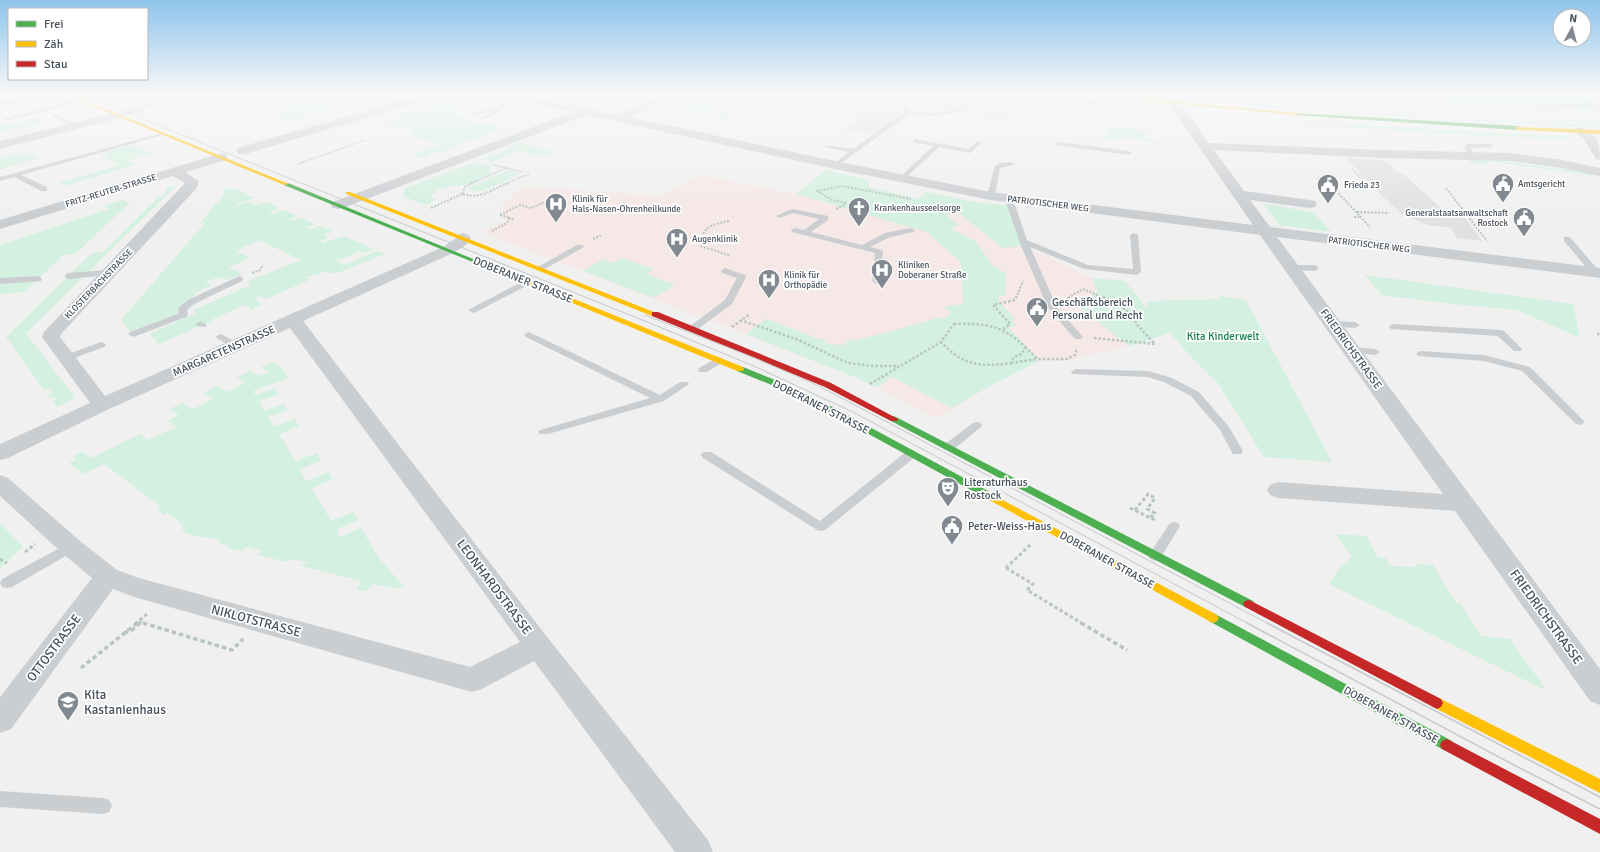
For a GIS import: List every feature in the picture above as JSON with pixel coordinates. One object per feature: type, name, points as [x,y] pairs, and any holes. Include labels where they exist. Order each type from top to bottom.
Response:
[{"type":"street","points":[[0,145],[46,134]]},
{"type":"street","name":"DOBERANER STRASSE","points":[[164,134],[787,388],[824,406],[1600,826]]},
{"type":"street","points":[[222,157],[238,150],[294,134]]},
{"type":"street","points":[[338,205],[527,134]]},
{"type":"street","name":"PATRIOTISCHER WEG","points":[[685,134],[1009,199],[1598,272]]},
{"type":"street","name":"FRIEDRICHSTRASSE","points":[[1196,134],[1600,692]]},
{"type":"street","points":[[1584,134],[1589,137],[1597,138],[1600,156]]},
{"type":"street","points":[[1204,146],[1384,154],[1471,155],[1536,160],[1600,172]]},
{"type":"street","points":[[238,150],[256,157]]},
{"type":"street","name":"FRITZ-REUTER-STRASSE","points":[[0,225],[222,157]]},
{"type":"street","name":"KLOSTERBACHSTRASSE","points":[[102,405],[51,337],[53,332],[159,222],[191,186],[192,182],[188,178],[176,172]]},
{"type":"street","name":"DOBERANER STRASSE","points":[[337,189],[540,268],[828,385],[1572,773],[1600,786]]},
{"type":"street","points":[[1240,196],[1263,197],[1310,204]]},
{"type":"street","points":[[448,250],[461,242],[463,238]]},
{"type":"street","name":"MARGARETENSTRASSE","points":[[0,453],[102,405],[229,341],[293,320],[448,250]]},
{"type":"street","name":"LEONHARDSTRASSE","points":[[293,320],[538,646],[696,852]]},
{"type":"street","name":"NIKLOTSTRASSE","points":[[0,483],[71,547],[108,577],[134,587],[472,680],[538,646]]},
{"type":"street","points":[[1278,490],[1462,503]]},
{"type":"street","name":"OTTOSTRASSE","points":[[3,712],[108,577]]},
{"type":"lane","points":[[0,179],[164,134]]},
{"type":"lane","points":[[835,165],[878,134]]},
{"type":"lane","points":[[915,140],[970,151],[979,142]]},
{"type":"lane","points":[[1057,144],[1129,154]]},
{"type":"lane","points":[[902,178],[938,145]]},
{"type":"lane","points":[[827,146],[855,151]]},
{"type":"lane","points":[[1471,155],[1467,146],[1490,146]]},
{"type":"lane","points":[[991,196],[997,167],[1011,164]]},
{"type":"lane","points":[[15,175],[44,189]]},
{"type":"lane","points":[[1009,199],[1024,242],[1053,308],[1078,337]]},
{"type":"lane","points":[[780,216],[792,211],[825,218],[818,224],[800,231],[879,252],[876,281]]},
{"type":"lane","points":[[862,248],[888,235],[911,230]]},
{"type":"lane","points":[[1024,242],[1087,267],[1137,272],[1134,235]]},
{"type":"lane","points":[[1567,239],[1598,272]]},
{"type":"lane","points":[[540,268],[580,247]]},
{"type":"lane","points":[[1292,268],[1315,268]]},
{"type":"lane","points":[[692,329],[729,302],[742,277],[726,271]]},
{"type":"lane","points":[[68,276],[108,274]]},
{"type":"lane","points":[[0,281],[38,279]]},
{"type":"lane","points":[[133,334],[183,315],[182,309],[191,302],[239,279]]},
{"type":"lane","points":[[473,310],[527,282]]},
{"type":"lane","points":[[1333,324],[1355,325]]},
{"type":"lane","points":[[1394,327],[1501,333],[1517,349]]},
{"type":"lane","points":[[529,335],[660,399]]},
{"type":"lane","points":[[66,358],[101,345]]},
{"type":"lane","points":[[1352,350],[1375,352]]},
{"type":"lane","points":[[1421,354],[1484,358],[1526,369],[1580,422]]},
{"type":"lane","points":[[703,370],[719,360]]},
{"type":"lane","points":[[1076,372],[1148,374],[1168,380],[1195,394],[1225,429],[1237,451]]},
{"type":"lane","points":[[544,432],[660,399],[684,384]]},
{"type":"lane","points":[[948,447],[977,425]]},
{"type":"lane","points":[[707,456],[821,527],[911,454]]},
{"type":"lane","points":[[1155,556],[1174,526]]},
{"type":"lane","points":[[7,583],[71,547]]},
{"type":"lane","points":[[0,799],[103,806]]},
{"type":"lane","points":[[1570,811],[1600,821]]},
{"type":"path","points":[[298,164],[365,140]]},
{"type":"path","points":[[488,164],[523,172]]},
{"type":"path","points":[[462,194],[465,188],[506,168]]},
{"type":"path","points":[[444,202],[462,194],[473,196],[484,194],[529,174]]},
{"type":"path","points":[[1317,178],[1324,178]]},
{"type":"path","points":[[1328,182],[1370,227]]},
{"type":"path","points":[[837,208],[846,203],[832,200],[817,191],[842,186],[911,199]]},
{"type":"path","points":[[1446,188],[1502,261]]},
{"type":"path","points":[[514,220],[500,215],[520,205],[531,208],[550,200]]},
{"type":"path","points":[[1356,212],[1389,213]]},
{"type":"path","points":[[1354,217],[1361,217]]},
{"type":"path","points":[[486,233],[508,223],[510,218]]},
{"type":"path","points":[[729,221],[708,226],[701,235],[701,246],[738,259]]},
{"type":"path","points":[[1003,329],[1010,324],[992,305],[1015,300],[1023,281],[1038,274]]},
{"type":"path","points":[[941,342],[949,352],[962,362],[988,367],[1038,359],[1067,359],[1076,356],[1078,337],[1155,344],[1138,326],[1132,315],[1116,303],[1083,289],[1053,308]]},
{"type":"path","points":[[726,331],[750,314]]},
{"type":"path","points":[[740,320],[796,339],[848,363],[874,366],[900,366]]},
{"type":"path","points":[[870,384],[941,342],[954,324],[979,323],[1003,329],[1017,337],[1038,359]]},
{"type":"path","points":[[1011,363],[1014,357],[1022,354],[1025,346]]},
{"type":"path","points":[[1135,510],[1148,494],[1155,498],[1147,509],[1155,513],[1150,518]]},
{"type":"path","points":[[1130,508],[1146,516]]},
{"type":"path","points":[[1031,543],[1005,569],[1033,584],[1027,590],[1127,650]]},
{"type":"path","points":[[0,559],[7,563]]},
{"type":"path","points":[[81,668],[142,618]]},
{"type":"path","points":[[124,633],[132,630],[141,622],[232,650]]},
{"type":"shaded area","points":[[1346,158],[1384,160],[1400,174],[1404,175],[1450,216],[1464,217],[1482,241],[1457,238],[1451,228],[1428,225],[1402,214],[1358,173],[1360,172]]},
{"type":"shaded area","name":"Kliniken Doberaner Straße","points":[[825,170],[870,180],[868,187],[918,199],[927,192],[975,202],[1012,206],[1025,246],[1092,278],[1125,281],[1155,317],[1172,333],[1129,346],[1064,361],[1039,361],[1016,364],[988,387],[937,419],[860,379],[481,232],[505,221],[501,206],[523,187],[652,195],[661,197],[699,174],[796,194]]},
{"type":"green space","points":[[408,134],[489,134],[438,153],[434,152],[423,158],[411,155],[441,145]]},
{"type":"green space","points":[[1109,134],[1146,134],[1145,136],[1161,144],[1133,138],[1095,138]]},
{"type":"green space","points":[[1448,134],[1523,134],[1565,136],[1573,139]]},
{"type":"green space","points":[[519,142],[552,151],[552,153],[542,157],[516,151],[492,162],[482,159],[509,149],[512,145]]},
{"type":"green space","points":[[132,145],[151,153],[127,161],[136,165],[64,186],[59,183],[113,167],[117,163],[100,155],[107,153],[105,152]]},
{"type":"green space","points":[[15,154],[19,156],[28,154],[38,158],[0,170],[0,158]]},
{"type":"green space","points":[[1481,158],[1583,172],[1593,174],[1594,176],[1488,161],[1489,165],[1470,163],[1468,160],[1480,160]]},
{"type":"green space","points":[[475,162],[490,166],[490,173],[472,183],[446,187],[437,191],[432,194],[432,198],[436,200],[426,205],[403,196],[406,188]]},
{"type":"green space","points":[[509,170],[520,174],[487,189],[480,191],[469,190],[470,187]]},
{"type":"green space","points":[[825,170],[870,180],[868,187],[918,199],[927,192],[975,202],[1012,206],[1025,246],[1002,248],[959,213],[945,215],[959,225],[951,229],[975,241],[992,265],[1006,274],[1005,295],[997,298],[1014,319],[1011,320],[1016,326],[1008,327],[1039,361],[988,387],[952,408],[892,377],[877,388],[860,379],[746,334],[766,319],[819,339],[822,338],[827,344],[844,345],[850,339],[854,341],[932,320],[932,318],[944,319],[951,312],[944,307],[963,304],[961,262],[927,232],[796,194]]},
{"type":"green space","points":[[176,186],[26,333],[75,398],[57,407],[53,402],[56,400],[55,397],[50,398],[47,395],[52,393],[49,389],[44,390],[6,337],[92,253],[104,252],[159,197],[162,197],[168,187]]},
{"type":"green space","points":[[224,189],[238,189],[254,198],[236,204],[238,205],[248,202],[257,205],[267,202],[279,208],[268,213],[273,214],[284,210],[297,216],[289,220],[293,221],[301,218],[315,224],[307,227],[310,229],[319,226],[333,231],[323,235],[328,238],[320,241],[324,243],[343,236],[374,249],[365,253],[360,251],[336,261],[344,265],[378,251],[385,254],[337,273],[326,271],[317,275],[314,274],[305,278],[309,280],[266,299],[261,296],[254,299],[262,304],[248,311],[250,307],[245,305],[159,344],[149,334],[196,313],[193,310],[251,285],[246,282],[301,260],[259,240],[236,251],[251,258],[228,267],[242,274],[225,280],[219,277],[205,282],[212,286],[198,291],[181,305],[176,315],[131,332],[121,320],[205,223],[200,223],[225,193],[221,193]]},
{"type":"green space","points":[[123,200],[129,203],[75,254],[64,255],[24,292],[0,294],[0,245],[109,209],[104,206]]},
{"type":"green space","points":[[1263,203],[1314,213],[1331,232],[1279,225]]},
{"type":"green space","points":[[622,258],[654,269],[646,274],[675,285],[654,298],[583,271],[603,259],[613,263]]},
{"type":"green space","points":[[1365,275],[1573,304],[1580,338],[1517,310],[1381,295]]},
{"type":"green space","name":"Kita Kinderwelt","points":[[1092,278],[1125,281],[1147,308],[1147,302],[1152,301],[1221,299],[1218,296],[1246,300],[1332,462],[1264,457],[1218,383],[1195,361],[1170,333],[1129,346],[1075,304],[1098,292]]},
{"type":"green space","points":[[273,362],[282,368],[289,378],[253,391],[255,395],[275,388],[279,394],[259,401],[264,411],[284,404],[288,410],[268,417],[274,427],[295,419],[299,426],[279,434],[296,461],[317,453],[321,461],[300,469],[306,481],[329,472],[333,479],[312,488],[331,521],[354,512],[358,520],[337,529],[340,537],[361,528],[379,558],[404,587],[392,588],[373,584],[366,591],[356,589],[362,581],[302,566],[306,562],[292,559],[288,562],[257,555],[261,551],[247,547],[242,551],[227,548],[229,546],[219,543],[221,540],[187,534],[181,528],[184,526],[168,513],[164,515],[158,509],[161,507],[104,464],[83,474],[69,463],[76,460],[73,456],[83,452],[91,458],[140,434],[148,440],[176,427],[168,421],[179,415],[169,409],[183,403],[193,409],[214,399],[204,393],[217,386],[227,392],[246,383],[237,377],[250,371],[259,376],[269,372],[261,367]]},
{"type":"green space","points":[[0,523],[23,547],[0,568]]},
{"type":"green space","points":[[1335,534],[1366,536],[1378,557],[1386,558],[1390,566],[1416,567],[1417,564],[1433,565],[1456,603],[1460,603],[1481,636],[1510,639],[1547,691],[1329,584],[1339,568],[1352,557]]},
{"type":"tram line","points":[[179,134],[756,367],[853,412],[1249,624]]},
{"type":"tram line","points":[[645,315],[755,358],[817,385],[1269,624]]},
{"type":"tram line","points":[[1247,623],[1600,809]]},
{"type":"tram line","points":[[1267,623],[1600,797]]},
{"type":"traffic: fast","points":[[286,184],[492,268]]},
{"type":"traffic: fast","points":[[740,369],[787,388],[824,406],[986,494]]},
{"type":"traffic: fast","points":[[894,419],[1249,604]]},
{"type":"traffic: fast","points":[[1213,618],[1447,745]]},
{"type":"traffic: slow","points":[[163,134],[286,184]]},
{"type":"traffic: slow","points":[[348,193],[655,314]]},
{"type":"traffic: slow","points":[[492,268],[740,369]]},
{"type":"traffic: slow","points":[[986,494],[1213,618]]},
{"type":"traffic: slow","points":[[1437,703],[1600,786]]},
{"type":"traffic: jam","points":[[655,314],[828,385],[894,419]]},
{"type":"traffic: jam","points":[[1249,604],[1437,703]]},
{"type":"traffic: jam","points":[[1447,745],[1600,827]]},
{"type":"place","name":"Frieda 23","points":[[1328,204]]},
{"type":"place","name":"Amtsgericht","points":[[1503,204]]},
{"type":"place","name":"Klinik für Hals-Nasen-Ohrenheilkunde","points":[[556,224]]},
{"type":"place","name":"Krankenhausseelsorge","points":[[859,228]]},
{"type":"place","name":"Generalstaatsanwaltschaft Rostock","points":[[1524,238]]},
{"type":"place","name":"Augenklinik","points":[[677,258]]},
{"type":"place","name":"Kliniken Doberaner Straße","points":[[882,290]]},
{"type":"place","name":"Klinik für Orthopädie","points":[[769,300]]},
{"type":"place","name":"Geschäftsbereich Personal und Recht","points":[[1037,328]]},
{"type":"place","name":"Literaturhaus Rostock","points":[[948,508]]},
{"type":"place","name":"Peter-Weiss-Haus","points":[[952,546]]},
{"type":"place","name":"Kita Kastanienhaus","points":[[68,722]]}]
